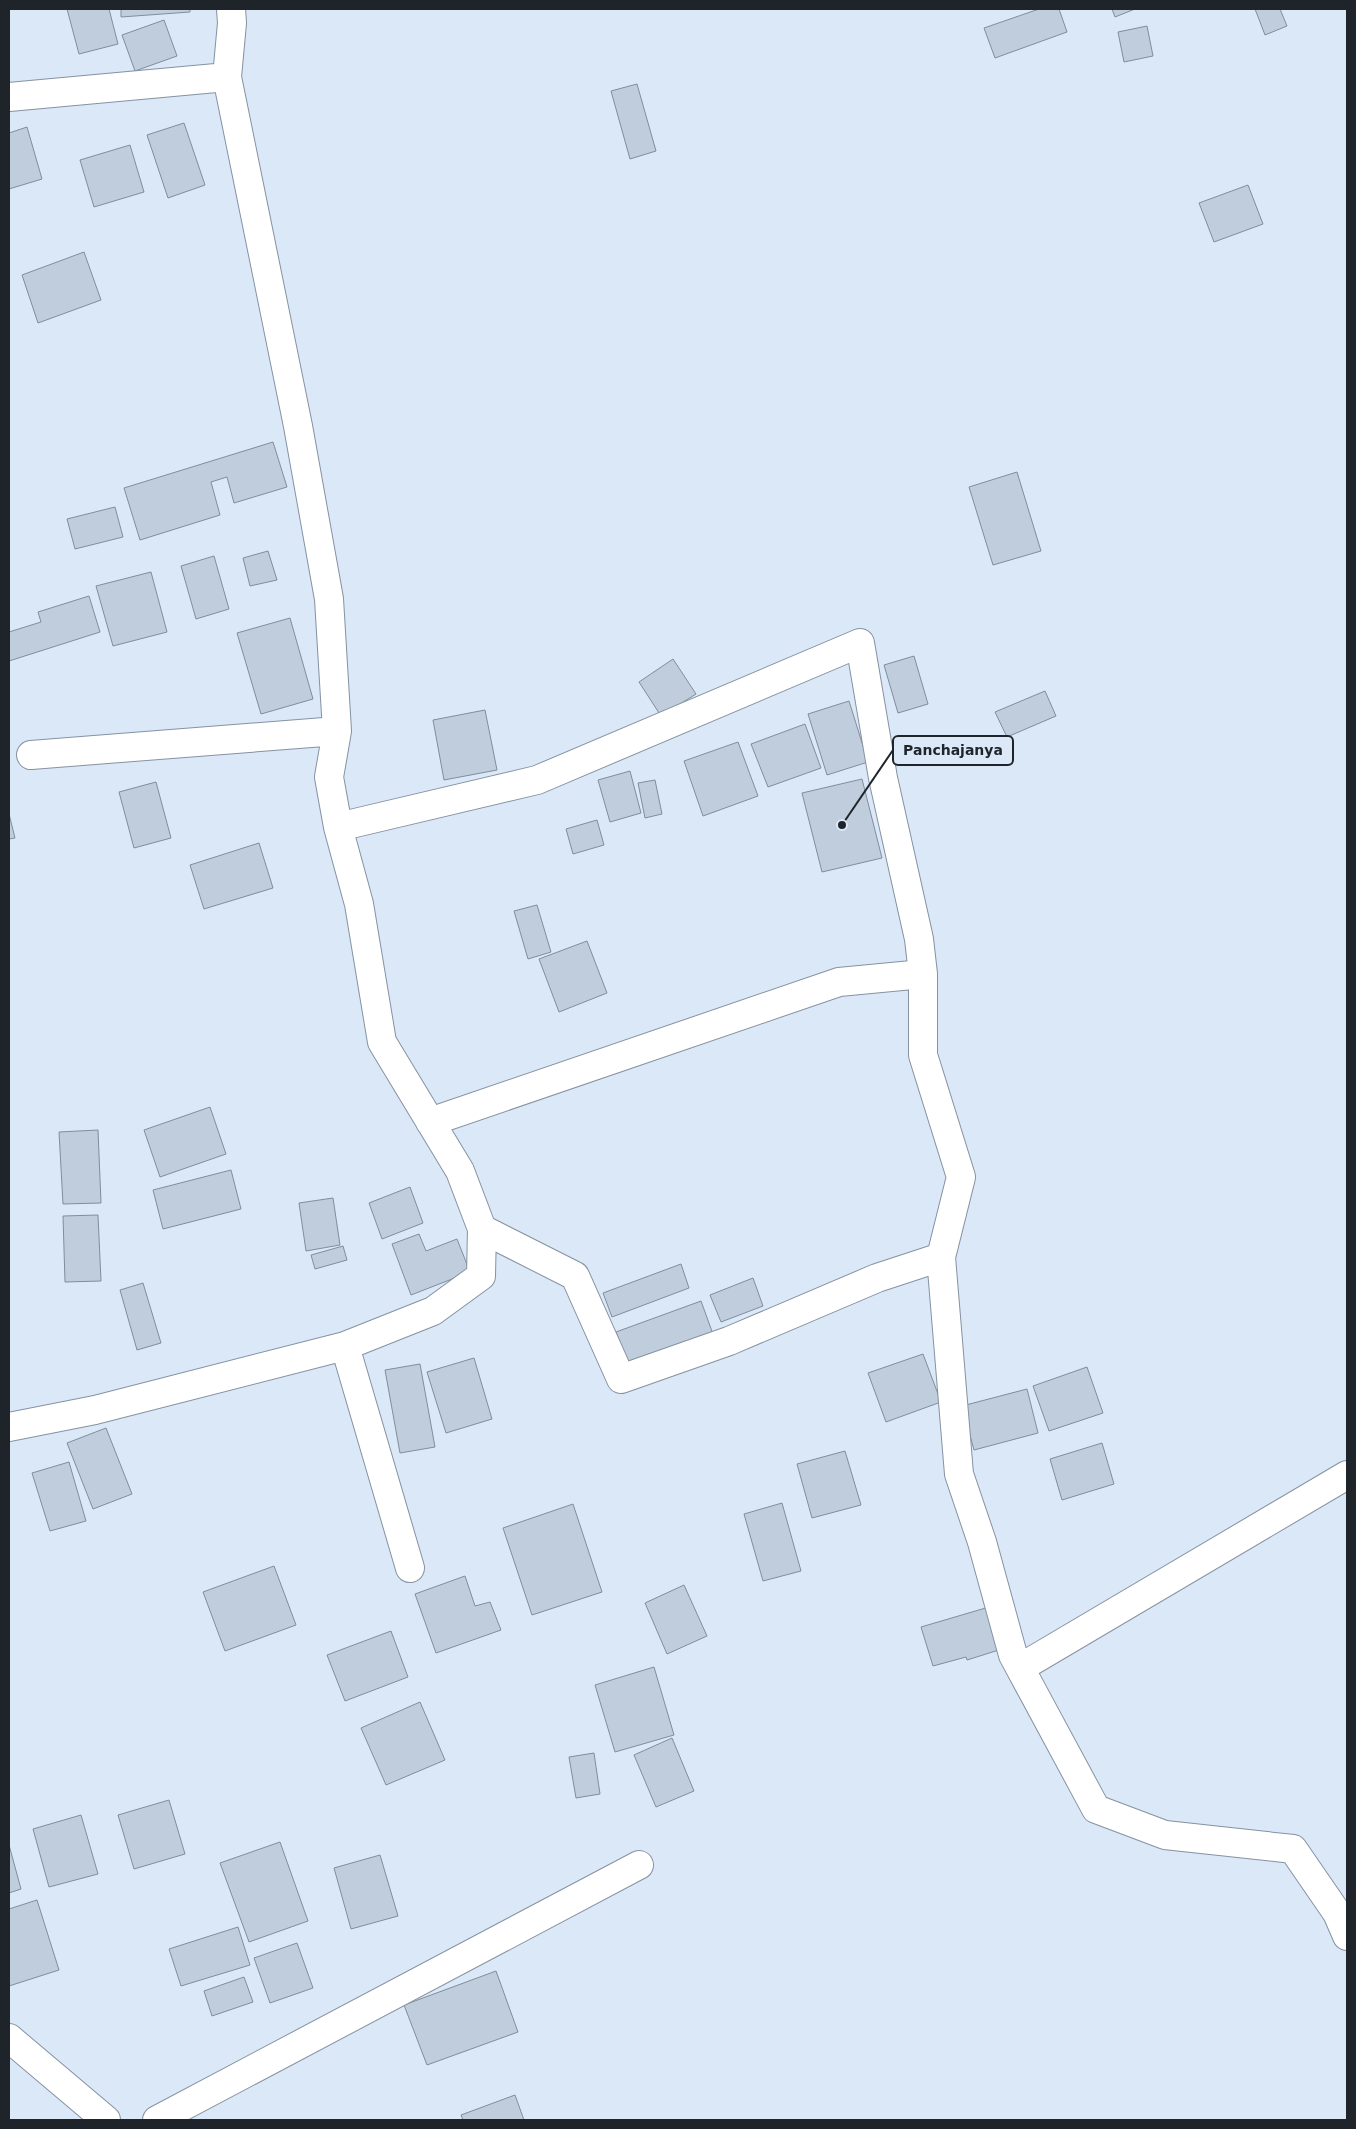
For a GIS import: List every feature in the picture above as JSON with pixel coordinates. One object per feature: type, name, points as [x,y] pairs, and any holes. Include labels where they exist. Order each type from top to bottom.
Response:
[{"type":"street","points":[[9,1427],[96,1410],[345,1346],[433,1311],[480,1276],[482,1229],[460,1171],[382,1042],[359,904],[338,827],[330,777],[337,731],[328,599],[296,416],[227,78],[232,23],[231,9]]},
{"type":"street","points":[[9,97],[227,78]]},
{"type":"street","points":[[338,827],[537,780],[860,643],[883,778],[919,938],[923,974],[923,1056],[961,1177],[941,1257],[959,1474],[982,1542],[1013,1655],[1096,1809],[1165,1835],[1293,1849],[1337,1913],[1347,1936]]},
{"type":"street","points":[[30,755],[337,731]]},
{"type":"street","points":[[430,1122],[839,982],[923,974]]},
{"type":"street","points":[[482,1229],[575,1276],[621,1379],[729,1341],[877,1278],[941,1257]]},
{"type":"street","points":[[345,1346],[410,1568]]},
{"type":"street","points":[[1020,1668],[1347,1475]]},
{"type":"street","points":[[157,2120],[639,1864]]},
{"type":"street","points":[[9,2038],[106,2120]]},
{"type":"building","points":[[67,9],[109,9],[118,44],[79,54]]},
{"type":"building","points":[[121,9],[190,9],[190,12],[121,17]]},
{"type":"building","points":[[1039,9],[1059,9],[1067,32],[995,58],[984,28]]},
{"type":"building","points":[[1112,9],[1135,9],[1115,17]]},
{"type":"building","points":[[1255,9],[1280,9],[1287,26],[1265,35]]},
{"type":"building","points":[[164,20],[177,56],[135,71],[122,35]]},
{"type":"building","points":[[1147,26],[1153,56],[1124,62],[1118,32]]},
{"type":"building","points":[[637,84],[656,151],[630,159],[611,91]]},
{"type":"building","points":[[184,123],[205,185],[168,198],[147,135]]},
{"type":"building","points":[[27,127],[42,179],[9,189],[9,133]]},
{"type":"building","points":[[130,145],[144,192],[94,207],[80,160]]},
{"type":"building","points":[[1248,185],[1263,224],[1214,242],[1199,203]]},
{"type":"building","points":[[84,252],[101,300],[38,323],[22,275]]},
{"type":"building","points":[[273,442],[287,487],[234,503],[227,477],[211,482],[220,515],[140,540],[124,488]]},
{"type":"building","points":[[1017,472],[1041,551],[993,565],[969,487]]},
{"type":"building","points":[[115,507],[123,537],[75,549],[67,519]]},
{"type":"building","points":[[268,551],[277,580],[250,586],[243,558]]},
{"type":"building","points":[[214,556],[229,609],[196,619],[181,566]]},
{"type":"building","points":[[151,572],[167,632],[113,646],[96,586]]},
{"type":"building","points":[[89,596],[100,632],[9,661],[9,632],[41,622],[38,612]]},
{"type":"building","points":[[290,618],[313,699],[261,714],[237,633]]},
{"type":"building","points":[[914,656],[928,704],[898,713],[884,665]]},
{"type":"building","points":[[673,659],[696,694],[661,716],[639,682]]},
{"type":"building","points":[[1045,691],[1056,716],[1007,737],[995,712]]},
{"type":"building","points":[[849,701],[868,762],[827,775],[808,714]]},
{"type":"building","points":[[485,710],[497,770],[444,780],[433,720]]},
{"type":"building","points":[[805,724],[821,768],[768,787],[751,744]]},
{"type":"building","points":[[738,742],[758,796],[703,816],[684,761]]},
{"type":"building","points":[[630,771],[641,813],[610,822],[598,780]]},
{"type":"building","points":[[862,779],[882,858],[822,872],[802,793]]},
{"type":"building","points":[[655,780],[662,814],[645,818],[638,783]]},
{"type":"building","points":[[156,782],[171,838],[134,848],[119,792]]},
{"type":"building","points":[[9,814],[15,838],[9,839]]},
{"type":"building","points":[[597,820],[604,845],[573,854],[566,829]]},
{"type":"building","points":[[259,843],[273,888],[204,909],[190,865]]},
{"type":"building","points":[[537,905],[551,952],[528,959],[514,911]]},
{"type":"building","points":[[587,941],[607,993],[559,1012],[539,959]]},
{"type":"building","points":[[210,1107],[226,1154],[160,1177],[144,1130]]},
{"type":"building","points":[[98,1130],[101,1203],[63,1204],[59,1132]]},
{"type":"building","points":[[231,1170],[241,1209],[163,1229],[153,1190]]},
{"type":"building","points":[[410,1187],[423,1223],[382,1239],[369,1203]]},
{"type":"building","points":[[333,1198],[340,1245],[306,1251],[299,1203]]},
{"type":"building","points":[[98,1215],[101,1281],[65,1282],[63,1216]]},
{"type":"building","points":[[419,1234],[426,1251],[457,1239],[470,1272],[411,1295],[392,1244]]},
{"type":"building","points":[[343,1246],[347,1260],[315,1269],[311,1255]]},
{"type":"building","points":[[681,1264],[689,1288],[612,1317],[603,1293]]},
{"type":"building","points":[[753,1278],[763,1306],[721,1322],[710,1295]]},
{"type":"building","points":[[143,1283],[161,1343],[137,1350],[120,1290]]},
{"type":"building","points":[[701,1301],[714,1337],[630,1369],[616,1332]]},
{"type":"building","points":[[923,1354],[941,1402],[886,1422],[868,1373]]},
{"type":"building","points":[[474,1358],[492,1419],[446,1433],[427,1372]]},
{"type":"building","points":[[420,1364],[435,1447],[400,1453],[385,1370]]},
{"type":"building","points":[[1087,1367],[1103,1413],[1049,1431],[1033,1386]]},
{"type":"building","points":[[1027,1389],[1038,1433],[974,1450],[962,1406]]},
{"type":"building","points":[[106,1428],[132,1494],[93,1509],[67,1443]]},
{"type":"building","points":[[1102,1443],[1114,1484],[1062,1500],[1050,1459]]},
{"type":"building","points":[[845,1451],[861,1505],[812,1518],[797,1464]]},
{"type":"building","points":[[69,1462],[86,1521],[50,1531],[32,1473]]},
{"type":"building","points":[[782,1503],[801,1571],[763,1581],[744,1514]]},
{"type":"building","points":[[573,1504],[602,1592],[532,1615],[503,1528]]},
{"type":"building","points":[[274,1566],[296,1625],[225,1651],[203,1592]]},
{"type":"building","points":[[465,1576],[475,1606],[490,1602],[501,1630],[436,1653],[415,1594]]},
{"type":"building","points":[[684,1585],[707,1636],[667,1654],[645,1603]]},
{"type":"building","points":[[989,1607],[1002,1649],[967,1660],[966,1657],[933,1666],[921,1627]]},
{"type":"building","points":[[391,1631],[408,1677],[345,1701],[327,1655]]},
{"type":"building","points":[[654,1667],[674,1735],[615,1752],[595,1685]]},
{"type":"building","points":[[420,1702],[445,1760],[386,1785],[361,1728]]},
{"type":"building","points":[[672,1738],[694,1791],[656,1807],[634,1755]]},
{"type":"building","points":[[594,1753],[600,1794],[576,1798],[569,1757]]},
{"type":"building","points":[[169,1800],[185,1854],[134,1869],[118,1815]]},
{"type":"building","points":[[81,1815],[98,1874],[49,1887],[33,1829]]},
{"type":"building","points":[[280,1842],[308,1921],[249,1942],[220,1863]]},
{"type":"building","points":[[9,1845],[21,1889],[9,1893]]},
{"type":"building","points":[[380,1855],[398,1916],[351,1929],[334,1868]]},
{"type":"building","points":[[37,1900],[59,1970],[9,1986],[9,1909]]},
{"type":"building","points":[[238,1927],[250,1965],[181,1986],[169,1949]]},
{"type":"building","points":[[297,1943],[313,1988],[270,2003],[254,1958]]},
{"type":"building","points":[[496,1971],[518,2032],[427,2065],[404,2005]]},
{"type":"building","points":[[244,1977],[253,2002],[212,2016],[204,1991]]},
{"type":"building","points":[[515,2095],[524,2120],[463,2120],[461,2115]]},
{"type":"place","name":"Panchajanya","points":[[842,825]]}]
